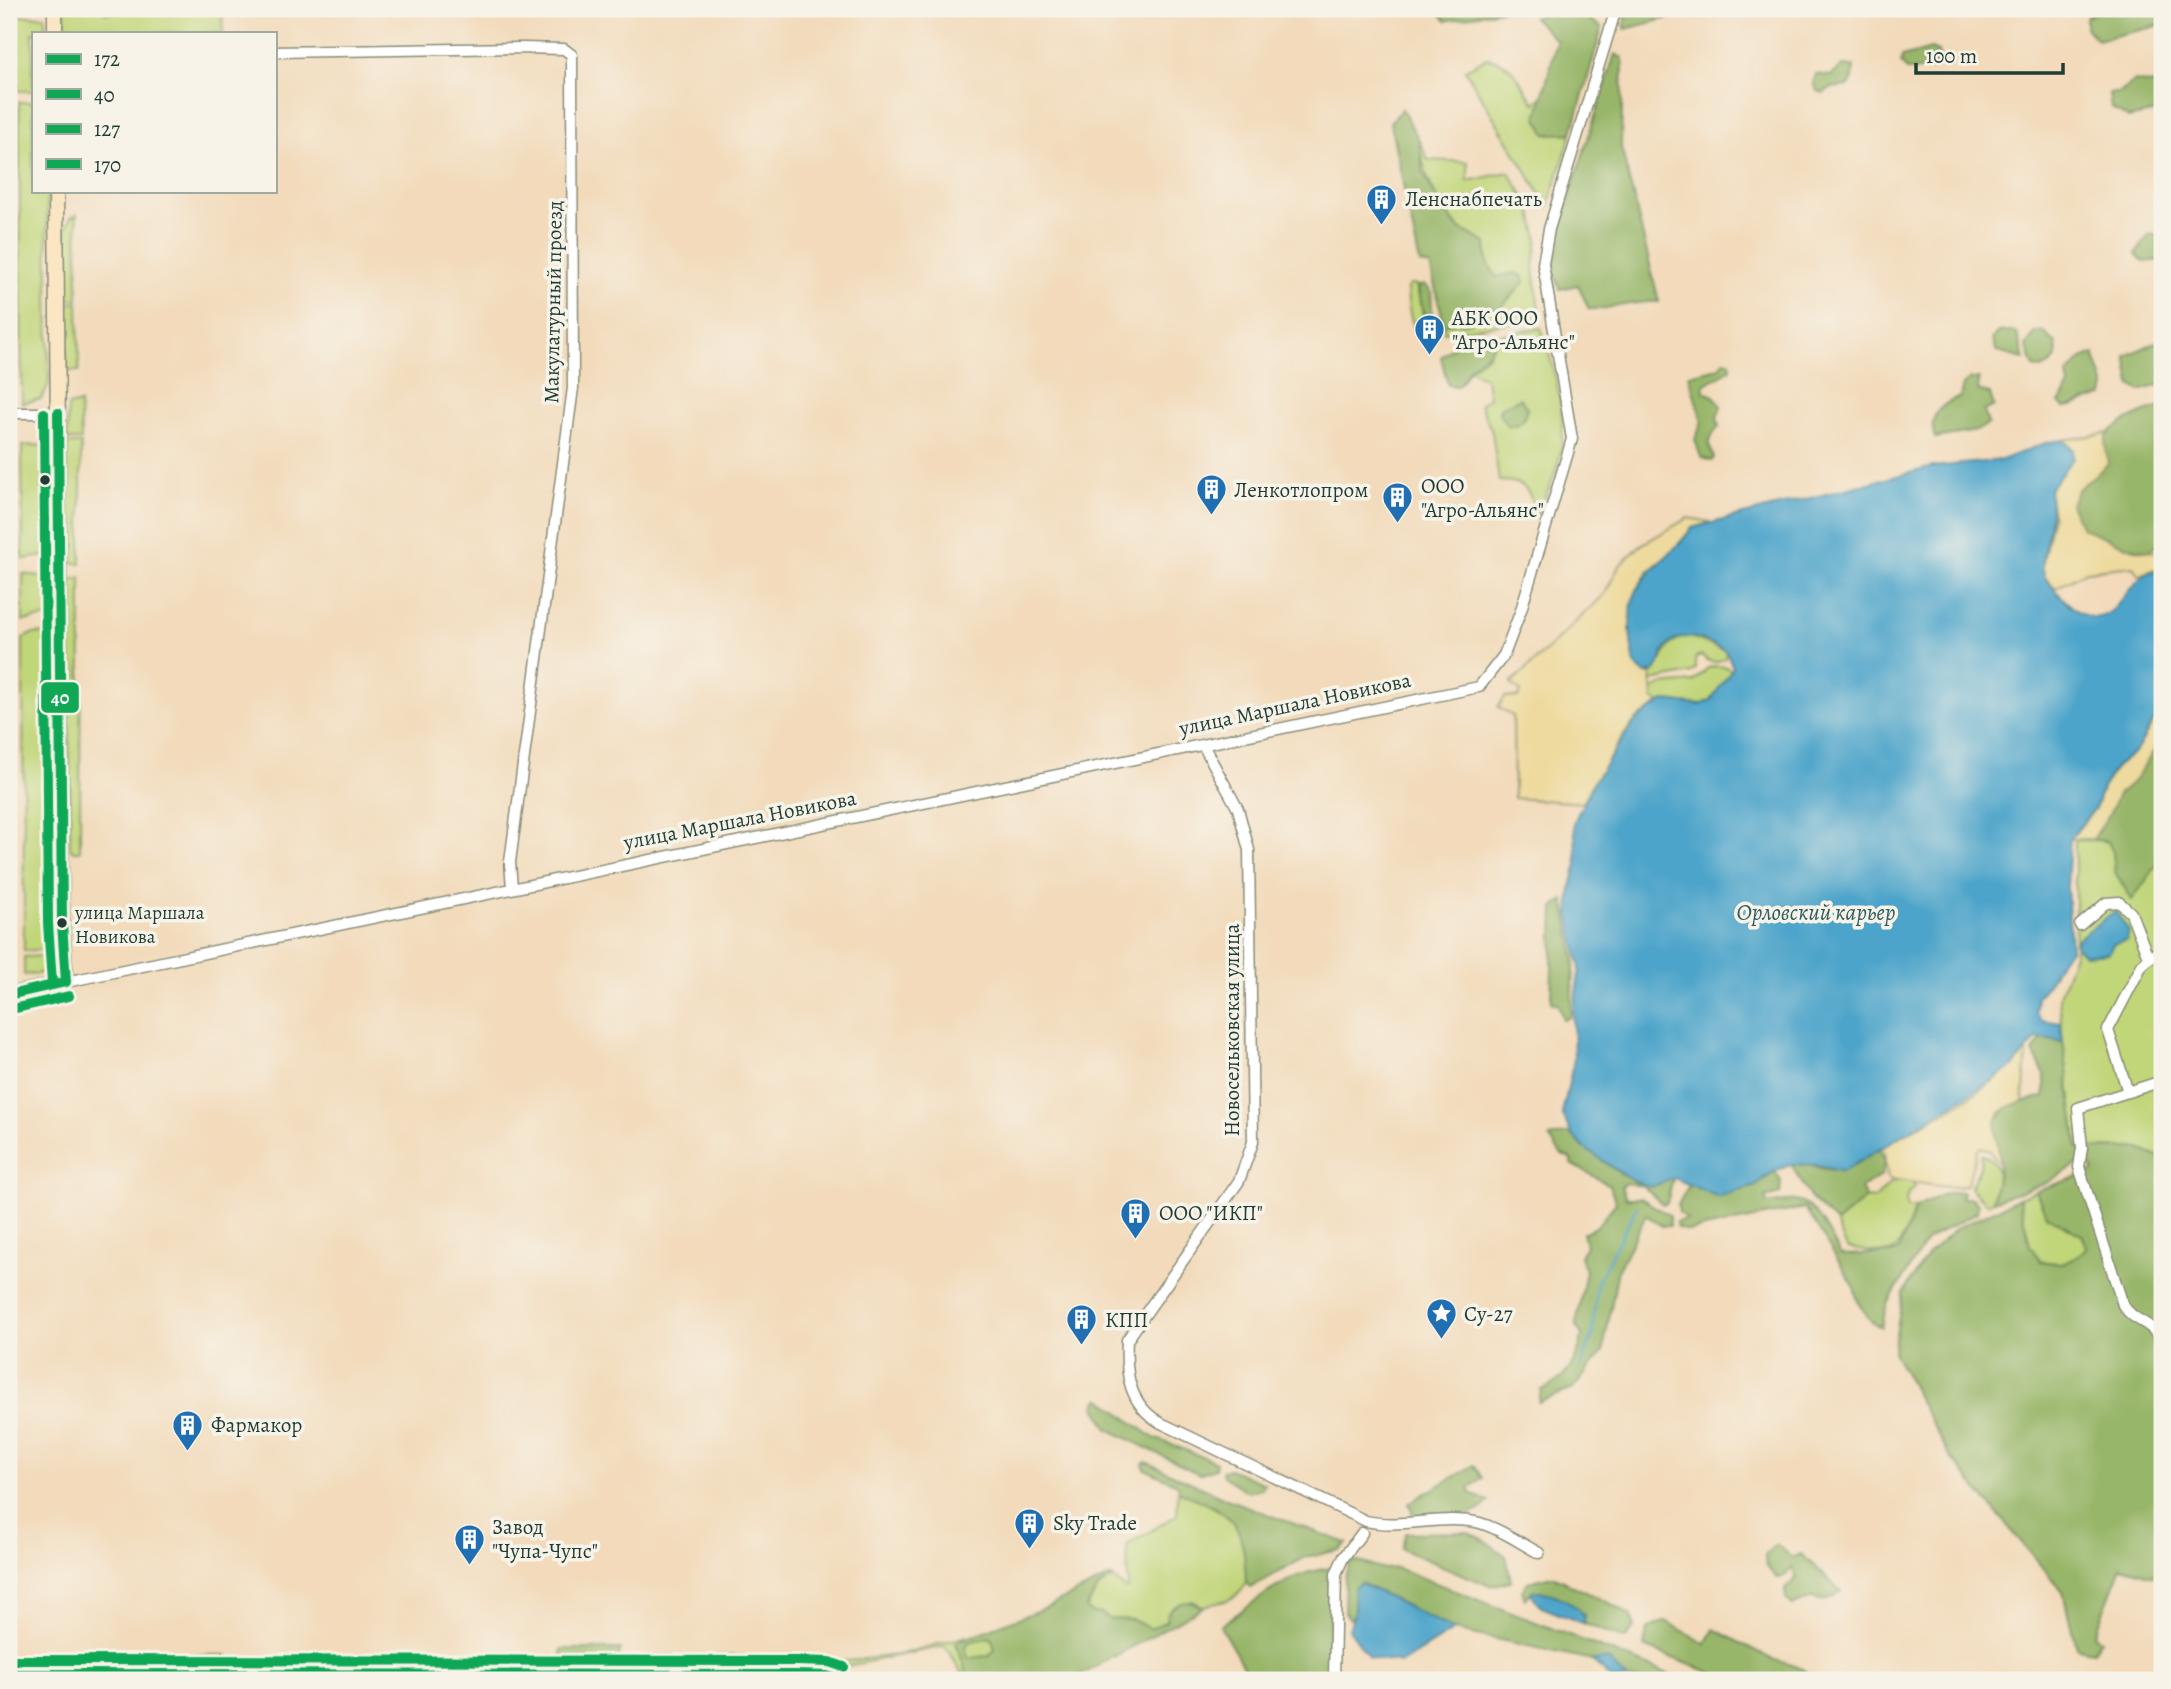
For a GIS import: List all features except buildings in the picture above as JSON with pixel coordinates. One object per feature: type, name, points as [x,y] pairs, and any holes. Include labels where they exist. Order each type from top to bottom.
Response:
[{"type":"street","points":[[54,9],[55,32]]},
{"type":"street","name":"улица Маршала Новикова","points":[[9,995],[1479,687],[1504,655],[1521,610],[1572,439],[1544,264],[1549,229],[1616,9]]},
{"type":"street","name":"Макулатурный проезд","points":[[276,52],[564,49],[572,55],[575,64],[573,388],[510,862],[512,888]]},
{"type":"street","points":[[56,192],[62,923],[66,982]]},
{"type":"street","points":[[9,413],[58,413]]},
{"type":"street","name":"Новосельковская улица","points":[[1203,745],[1238,810],[1249,850],[1255,1078],[1253,1142],[1239,1181],[1127,1340],[1127,1372],[1141,1409],[1161,1423],[1366,1521],[1388,1526],[1453,1521],[1480,1523],[1539,1553]]},
{"type":"street","points":[[2080,925],[2106,903],[2119,902],[2131,913],[2148,957]]},
{"type":"street","points":[[2128,1092],[2108,1030],[2148,957],[2162,948]]},
{"type":"street","points":[[2162,1081],[2078,1108],[2082,1148],[2079,1167],[2123,1306],[2127,1313],[2152,1326],[2159,1335],[2162,1350]]},
{"type":"street","points":[[1334,1680],[1336,1574],[1340,1562],[1362,1533]]},
{"type":"street","points":[[9,1674],[519,1678],[827,1676],[840,1680]]},
{"type":"green space","points":[[64,9],[104,9],[105,13],[222,9],[223,32],[66,32]]},
{"type":"green space","points":[[1437,9],[1506,9],[1446,21]]},
{"type":"green space","points":[[1574,9],[1602,28],[1572,133],[1546,134],[1537,118],[1557,41],[1533,17]]},
{"type":"green space","points":[[1634,9],[1704,9],[1625,29],[1625,18]]},
{"type":"green space","points":[[2100,9],[2162,9],[2162,25],[2097,40],[2086,28],[2086,18]]},
{"type":"green space","points":[[18,16],[45,16],[45,32],[32,32],[32,91],[18,91]]},
{"type":"green space","points":[[1931,49],[1938,52],[1940,59],[1931,70],[1907,70],[1901,64],[1902,57]]},
{"type":"green space","points":[[1615,54],[1623,58],[1621,147],[1659,302],[1589,309],[1578,285],[1560,289],[1553,269],[1555,242]]},
{"type":"green space","points":[[1486,58],[1504,63],[1510,68],[1534,103],[1545,95],[1537,118],[1546,134],[1572,133],[1548,207],[1465,70]]},
{"type":"green space","points":[[1843,66],[1854,67],[1849,86],[1830,88],[1824,93],[1817,91],[1813,84],[1816,74],[1831,76]]},
{"type":"green space","points":[[2134,81],[2149,84],[2162,81],[2162,111],[2128,118],[2111,108],[2109,93],[2120,93]]},
{"type":"green space","points":[[19,102],[32,102],[32,192],[47,192],[49,384],[41,399],[22,403]]},
{"type":"green space","points":[[1402,109],[1419,140],[1423,173],[1439,202],[1457,227],[1486,243],[1487,261],[1496,277],[1516,273],[1523,276],[1525,282],[1498,310],[1484,306],[1470,322],[1444,324],[1430,266],[1420,264],[1390,122]]},
{"type":"green space","points":[[1419,140],[1428,160],[1468,162],[1468,181],[1509,172],[1531,208],[1538,239],[1534,267],[1540,319],[1444,332],[1444,324],[1470,322],[1484,306],[1498,310],[1508,298],[1487,261],[1486,243],[1460,229],[1436,196],[1423,164]]},
{"type":"green space","points":[[77,214],[78,299],[66,299],[65,230],[71,217]]},
{"type":"green space","points":[[2162,234],[2162,260],[2144,262],[2136,254],[2149,235]]},
{"type":"green space","points":[[1416,285],[1427,332],[1420,334],[1413,325],[1410,313],[1407,288]]},
{"type":"green space","points":[[1425,285],[1431,291],[1433,329],[1428,329],[1419,294],[1419,286]]},
{"type":"green space","points":[[66,303],[78,303],[79,371],[67,371]]},
{"type":"green space","points":[[1541,328],[1558,388],[1562,436],[1557,468],[1536,517],[1526,489],[1516,483],[1499,481],[1492,432],[1480,404],[1489,398],[1486,379],[1469,369],[1488,355],[1493,344],[1487,337]]},
{"type":"green space","points":[[2011,331],[2017,334],[2024,359],[1997,352],[1992,339],[1999,332]]},
{"type":"green space","points":[[2042,331],[2056,343],[2057,353],[2050,365],[2041,369],[2034,367],[2026,346],[2035,333]]},
{"type":"green space","points":[[1487,337],[1493,344],[1489,352],[1470,368],[1457,386],[1448,385],[1441,357],[1458,342]]},
{"type":"green space","points":[[2162,339],[2162,384],[2140,391],[2131,385],[2126,356]]},
{"type":"green space","points":[[2094,354],[2105,386],[2103,396],[2064,408],[2059,403],[2069,386],[2067,374],[2082,359]]},
{"type":"green space","points":[[1725,360],[1730,362],[1731,369],[1704,385],[1704,392],[1714,396],[1721,406],[1717,418],[1719,426],[1710,441],[1714,458],[1711,461],[1701,457],[1695,440],[1702,422],[1689,375],[1719,368]]},
{"type":"green space","points":[[1970,379],[1979,379],[1978,391],[1990,394],[1994,406],[1984,411],[1988,424],[1976,431],[1935,438],[1934,417],[1947,403],[1960,397],[1963,385]]},
{"type":"green space","points":[[1520,398],[1527,408],[1525,416],[1522,422],[1508,426],[1499,414],[1500,408]]},
{"type":"green space","points":[[80,403],[81,440],[67,440],[68,406]]},
{"type":"green space","points":[[2162,407],[2162,541],[2148,551],[2123,545],[2082,528],[2070,505],[2078,489],[2108,464],[2105,441],[2108,435],[2129,419]]},
{"type":"green space","points":[[66,444],[81,444],[81,564],[71,562],[67,552]]},
{"type":"green space","points":[[43,445],[45,556],[23,559],[22,446]]},
{"type":"green space","points":[[23,574],[49,577],[50,617],[23,621]]},
{"type":"green space","points":[[81,577],[80,851],[73,851],[70,848],[68,585],[71,580]]},
{"type":"green space","points":[[50,633],[53,949],[24,951],[23,638],[32,634]]},
{"type":"green space","points":[[1688,636],[1726,651],[1725,658],[1712,662],[1701,655],[1696,657],[1696,669],[1691,673],[1652,681],[1651,674],[1670,646],[1680,638]]},
{"type":"green space","points":[[1727,667],[1732,672],[1715,696],[1706,703],[1659,703],[1653,699],[1652,690],[1661,685],[1694,682],[1708,668]]},
{"type":"green space","points":[[2162,738],[2162,858],[2132,900],[2115,872],[2113,852],[2108,842],[2093,839],[2110,813],[2118,794],[2135,780]]},
{"type":"green space","points":[[2075,840],[2162,841],[2162,1159],[2137,1148],[2078,1149],[2059,996],[2075,951]]},
{"type":"green space","points":[[1564,900],[1575,959],[1570,1017],[1563,1019],[1558,1004],[1551,1002],[1554,908]]},
{"type":"green space","points":[[49,956],[49,966],[38,974],[24,975],[24,957]]},
{"type":"green space","points":[[2041,1039],[2063,1042],[2078,1149],[2137,1148],[2162,1159],[2162,1578],[2121,1567],[2094,1635],[2101,1639],[2093,1652],[2076,1647],[2063,1592],[1951,1458],[1893,1352],[1903,1293],[1928,1254],[1957,1228],[2019,1198],[2030,1246],[2041,1261],[2066,1262],[2086,1248],[2083,1236],[2046,1215],[2036,1191],[2094,1171],[2085,1160],[2046,1183],[1993,1201],[2000,1160],[1994,1127],[1996,1120],[2008,1106],[2045,1096],[2045,1075],[2033,1052]]},
{"type":"green space","points":[[1571,1133],[1607,1164],[1640,1184],[1654,1186],[1673,1178],[1667,1203],[1663,1205],[1643,1186],[1625,1183],[1621,1187],[1626,1198],[1641,1198],[1670,1216],[1670,1226],[1662,1226],[1646,1215],[1618,1269],[1603,1351],[1573,1389],[1539,1402],[1541,1390],[1564,1375],[1578,1353],[1582,1335],[1576,1326],[1586,1270],[1580,1256],[1586,1246],[1583,1233],[1597,1226],[1616,1203],[1609,1185],[1572,1164],[1570,1158],[1562,1155],[1549,1138]]},
{"type":"green space","points":[[1879,1149],[1885,1161],[1882,1175],[1861,1188],[1866,1198],[1836,1223],[1811,1199],[1791,1164],[1832,1170],[1846,1169]]},
{"type":"green space","points":[[1981,1155],[1993,1161],[1997,1173],[1993,1201],[1987,1204],[1970,1188],[1980,1167]]},
{"type":"green space","points":[[1775,1171],[1781,1181],[1780,1194],[1765,1198],[1767,1203],[1803,1203],[1817,1214],[1841,1255],[1892,1253],[1899,1250],[1916,1208],[1945,1194],[1963,1192],[1961,1198],[1972,1198],[1978,1205],[1977,1212],[1928,1239],[1887,1304],[1881,1327],[1871,1321],[1863,1310],[1854,1286],[1805,1208],[1689,1231],[1677,1228],[1676,1222],[1687,1219],[1679,1213],[1678,1205],[1690,1183],[1756,1186]]},
{"type":"green space","points":[[1891,1182],[1912,1182],[1915,1187],[1906,1201],[1907,1208],[1916,1208],[1899,1245],[1894,1250],[1878,1253],[1847,1248],[1836,1223],[1866,1198],[1875,1199]]},
{"type":"green space","points":[[2036,1191],[2046,1215],[2083,1236],[2087,1248],[2072,1260],[2061,1263],[2041,1261],[2030,1246],[2019,1198]]},
{"type":"green space","points":[[1100,1398],[1154,1438],[1216,1462],[1215,1468],[1199,1474],[1108,1429],[1095,1405]]},
{"type":"green space","points":[[1146,1462],[1229,1500],[1347,1543],[1339,1550],[1306,1557],[1250,1588],[1246,1582],[1242,1545],[1232,1522],[1212,1506],[1178,1491],[1177,1484],[1145,1469],[1143,1464]]},
{"type":"green space","points":[[1474,1465],[1482,1478],[1469,1488],[1472,1495],[1489,1501],[1482,1508],[1455,1518],[1414,1517],[1409,1503]]},
{"type":"green space","points":[[1229,1469],[1265,1484],[1262,1489],[1248,1492],[1223,1476],[1222,1471]]},
{"type":"green space","points":[[1178,1491],[1216,1508],[1230,1517],[1239,1528],[1247,1566],[1242,1590],[1229,1599],[1213,1604],[1203,1606],[1191,1601],[1151,1629],[1133,1620],[1110,1619],[1100,1613],[1092,1613],[1086,1608],[1098,1588],[1113,1578],[1128,1589],[1127,1545],[1177,1515]]},
{"type":"green space","points":[[1466,1532],[1481,1538],[1506,1556],[1511,1581],[1490,1586],[1401,1549],[1406,1533]]},
{"type":"green space","points":[[1776,1544],[1792,1558],[1801,1554],[1841,1591],[1828,1600],[1812,1598],[1793,1605],[1786,1599],[1785,1589],[1797,1577],[1792,1567],[1784,1576],[1777,1578],[1766,1566],[1765,1555]]},
{"type":"green space","points":[[1354,1561],[1385,1569],[1397,1568],[1684,1680],[1628,1680],[1608,1660],[1592,1660],[1454,1630],[1361,1583],[1354,1588],[1354,1614],[1350,1619],[1344,1612],[1345,1577],[1349,1563]]},
{"type":"green space","points":[[1332,1568],[1328,1680],[1251,1680],[1220,1626],[1287,1581],[1316,1570]]},
{"type":"green space","points":[[1552,1576],[1618,1607],[1631,1616],[1635,1627],[1625,1639],[1585,1624],[1584,1614],[1533,1591],[1525,1599],[1522,1591],[1528,1582]]},
{"type":"green space","points":[[1110,1577],[1113,1578],[1098,1588],[1086,1608],[1092,1613],[1100,1613],[1110,1619],[1133,1620],[1151,1629],[1167,1621],[1168,1612],[1180,1603],[1188,1602],[1203,1607],[1072,1680],[969,1680],[956,1642],[1045,1608]],"holes":[[[991,1637],[995,1649],[989,1656],[968,1658],[965,1646],[971,1641]]]},
{"type":"green space","points":[[1666,1621],[1706,1644],[1714,1629],[1769,1658],[1803,1669],[1816,1680],[1730,1680],[1644,1647],[1647,1629]]},
{"type":"green space","points":[[967,1636],[956,1643],[969,1680],[963,1680],[964,1676],[945,1646],[838,1668],[837,1662],[897,1655]]},
{"type":"green space","points":[[991,1637],[995,1649],[989,1656],[968,1658],[965,1646],[971,1641]]},
{"type":"green space","points":[[561,1649],[621,1649],[613,1663],[606,1666],[565,1668],[561,1665]]},
{"type":"green space","points":[[31,1655],[113,1655],[107,1664],[23,1664]]},
{"type":"green space","points":[[122,1655],[226,1655],[232,1664],[127,1664]]},
{"type":"green space","points":[[300,1656],[411,1657],[405,1664],[295,1664]]},
{"type":"green space","points":[[683,1656],[687,1661],[683,1664],[650,1668],[644,1660],[646,1657]]},
{"type":"green space","points":[[706,1656],[767,1657],[784,1663],[704,1666],[701,1660]]},
{"type":"sand","points":[[2108,433],[2105,442],[2108,464],[2078,489],[2070,505],[2082,528],[2131,548],[2162,551],[2162,571],[2152,569],[2139,576],[2133,566],[2086,571],[2056,588],[2044,576],[2042,566],[2053,515],[2049,490],[2073,449],[2063,440]]},
{"type":"sand","points":[[1688,518],[1711,522],[1692,528],[1671,553],[1648,571],[1633,600],[1645,674],[1651,674],[1653,699],[1659,703],[1632,724],[1620,740],[1584,803],[1514,798],[1513,716],[1498,707],[1505,697],[1518,698],[1520,691],[1511,684],[1605,594],[1619,566],[1641,545]]},
{"type":"sand","points":[[2162,707],[2162,738],[2135,780],[2118,794],[2110,813],[2093,839],[2070,839],[2095,808],[2102,788],[2116,767],[2136,751]]},
{"type":"sand","points":[[2027,1050],[2023,1102],[2002,1112],[1995,1126],[2000,1164],[1989,1150],[1981,1147],[1977,1150],[1967,1184],[1951,1187],[1888,1179],[1883,1146],[1978,1092]]},
{"type":"water","name":"Орловский карьер","points":[[2063,440],[2073,450],[2073,458],[2049,490],[2051,515],[2043,555],[2044,576],[2069,604],[2088,616],[2103,616],[2115,608],[2147,573],[2162,571],[2162,707],[2136,751],[2116,767],[2102,788],[2096,807],[2070,839],[2067,887],[2071,949],[2061,959],[2048,984],[2037,996],[2036,1012],[2042,1020],[2061,1023],[2063,1042],[2037,1038],[2012,1068],[1842,1172],[1816,1165],[1791,1164],[1766,1176],[1756,1186],[1718,1197],[1674,1178],[1651,1187],[1630,1179],[1584,1148],[1572,1135],[1562,1114],[1574,1060],[1573,1013],[1580,967],[1569,914],[1571,887],[1577,864],[1574,822],[1594,781],[1636,720],[1664,701],[1700,705],[1711,700],[1733,667],[1726,651],[1712,643],[1687,637],[1679,638],[1666,648],[1654,672],[1645,674],[1641,671],[1635,664],[1633,655],[1630,618],[1639,587],[1692,528],[1932,467],[2002,460],[2048,442]]},
{"type":"water","points":[[2115,911],[2129,931],[2127,940],[2113,944],[2109,953],[2084,955],[2076,946],[2076,940]]},
{"type":"water","points":[[1361,1583],[1454,1630],[1401,1663],[1369,1657],[1349,1629],[1354,1614],[1354,1588]]},
{"type":"water","points":[[1531,1593],[1549,1593],[1566,1600],[1579,1610],[1585,1624],[1541,1607]]},
{"type":"water","points":[[1592,1660],[1608,1660],[1628,1680],[1612,1680]]},
{"type":"waterway","points":[[1580,1367],[1592,1336],[1597,1283],[1637,1206]]},
{"type":"transit line","name":"127","points":[[44,413],[48,923],[52,983]]},
{"type":"transit line","name":"40","points":[[58,413],[62,923],[66,982]]},
{"type":"transit line","name":"40","points":[[9,995],[66,982]]},
{"type":"transit line","name":"127","points":[[12,1009],[69,996]]},
{"type":"transit line","name":"170","points":[[9,1660],[797,1661],[829,1662],[844,1667]]},
{"type":"transit line","name":"172","points":[[9,1674],[797,1675],[827,1676],[840,1680]]},
{"type":"place","name":"Ленснабпечать","points":[[1382,226]]},
{"type":"place","name":"АБК ООО \"Агро-Альянс\"","points":[[1429,357]]},
{"type":"place","name":"Ленкотлопром","points":[[1211,517]]},
{"type":"place","name":"ООО \"Агро-Альянс\"","points":[[1398,525]]},
{"type":"place","name":"улица Маршала Новикова","points":[[62,923]]},
{"type":"place","name":"ООО \"ИКП\"","points":[[1136,1240]]},
{"type":"place","name":"Су-27","points":[[1441,1341]]},
{"type":"place","name":"КПП","points":[[1082,1347]]},
{"type":"place","name":"Фармакор","points":[[188,1452]]},
{"type":"place","name":"Sky Trade","points":[[1030,1550]]},
{"type":"place","name":"Завод \"Чупа-Чупс\"","points":[[469,1566]]}]
